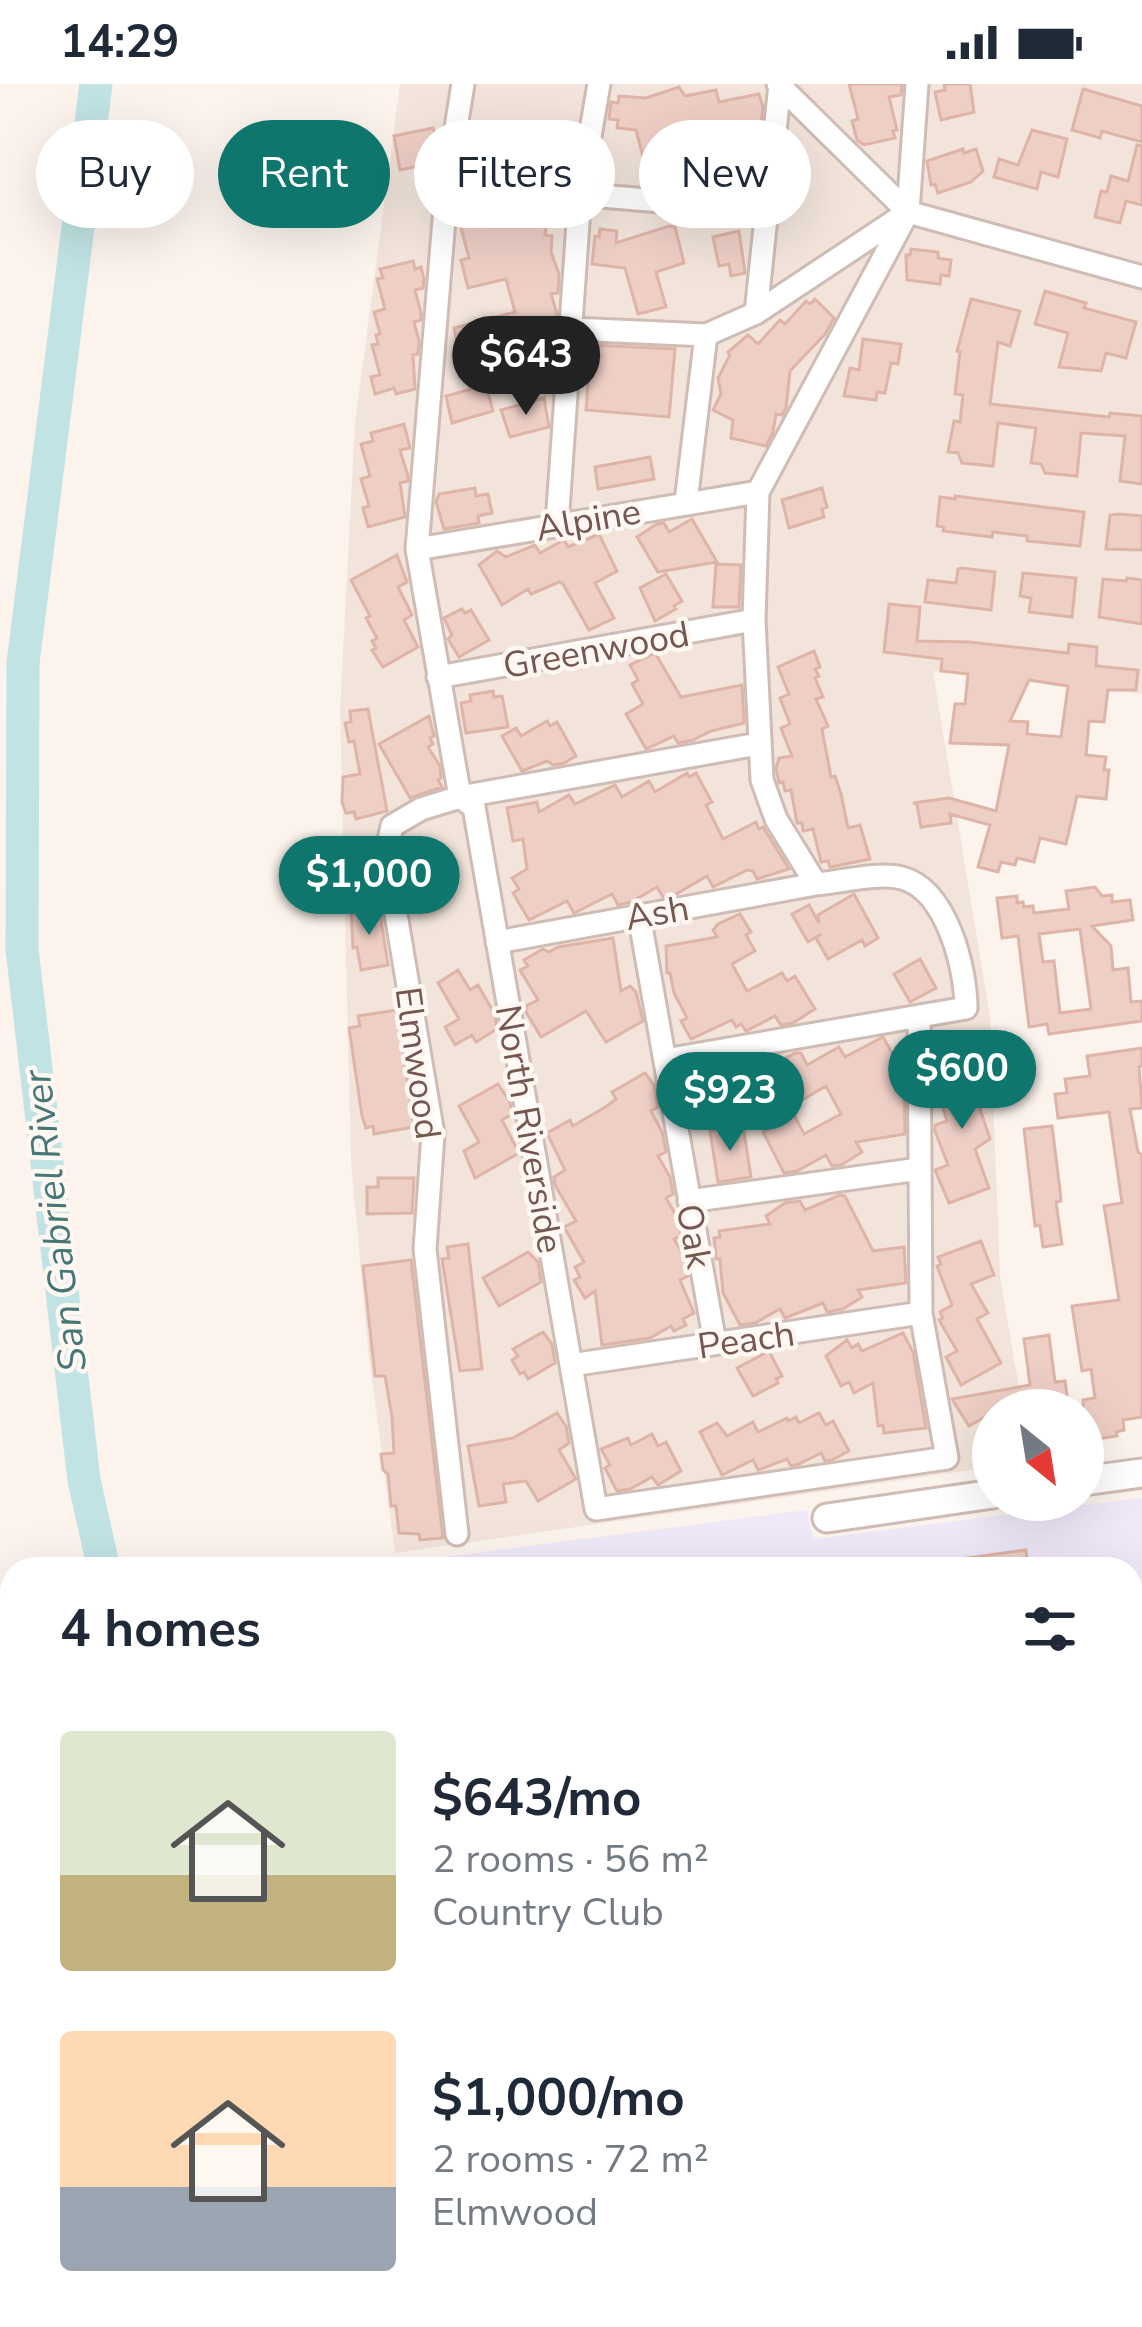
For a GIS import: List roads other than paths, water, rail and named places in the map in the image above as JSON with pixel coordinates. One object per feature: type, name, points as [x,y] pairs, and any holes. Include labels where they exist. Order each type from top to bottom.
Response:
[{"type":"street","name":"North Riverside","points":[[457,120],[463,84]]},
{"type":"street","points":[[593,120],[599,84]]},
{"type":"street","points":[[779,84],[908,212],[1142,277]]},
{"type":"street","points":[[775,120],[779,84]]},
{"type":"street","points":[[816,884],[776,818],[762,780],[754,620],[758,491],[908,212],[917,84]]},
{"type":"street","points":[[572,329],[706,335],[756,314],[908,212]]},
{"type":"street","name":"North Riverside","points":[[443,228],[417,549],[460,796],[474,807],[596,1509],[947,1458],[921,1313]]},
{"type":"street","points":[[557,524],[578,228]]},
{"type":"street","points":[[756,314],[764,228]]},
{"type":"street","points":[[686,502],[706,335]]},
{"type":"street","name":"Alpine","points":[[417,549],[758,491]]},
{"type":"street","name":"Greenwood","points":[[438,677],[754,620]]},
{"type":"street","name":"Elmwood","points":[[458,1534],[425,1249],[434,1134],[386,855],[392,826],[421,809],[460,796],[758,744]]},
{"type":"street","name":"Ash","points":[[497,942],[816,884],[904,878],[935,903],[944,917],[966,980],[966,1008],[920,1016]]},
{"type":"street","name":"Oak","points":[[639,915],[715,1343]]},
{"type":"street","points":[[665,1060],[920,1016],[921,1313]]},
{"type":"street","points":[[689,1201],[920,1169]]},
{"type":"street","name":"Peach","points":[[571,1364],[921,1313]]},
{"type":"street","points":[[1104,1478],[1142,1473]]},
{"type":"street","points":[[827,1518],[972,1497]]},
{"type":"waterway","name":"San Gabriel River","points":[[96,84],[23,663],[22,949],[84,1480],[101,1557]]}]
